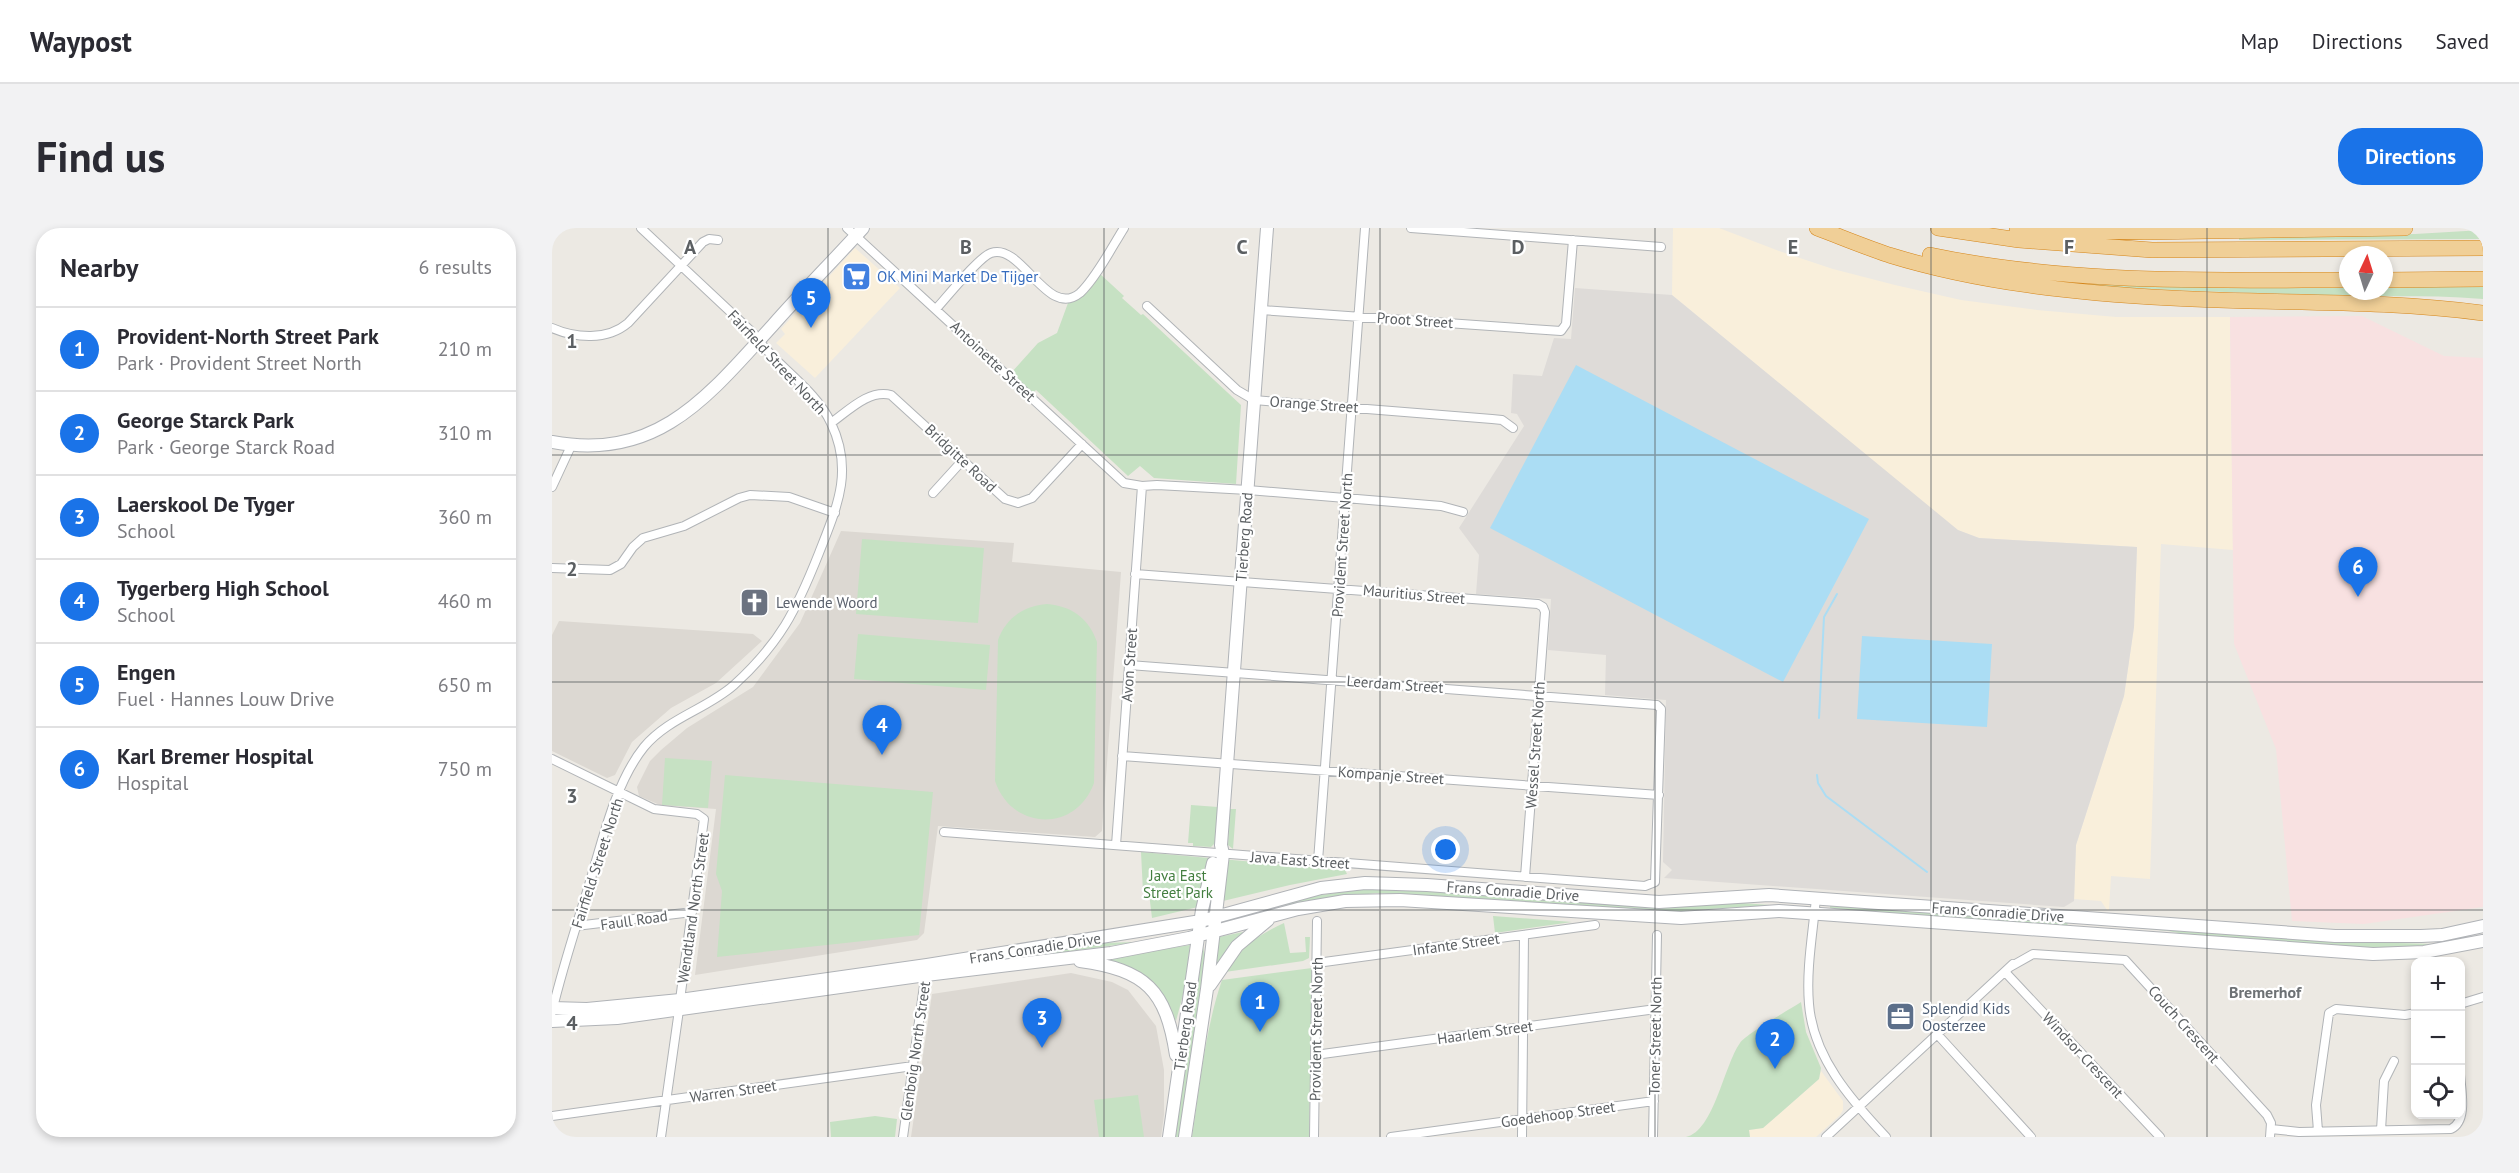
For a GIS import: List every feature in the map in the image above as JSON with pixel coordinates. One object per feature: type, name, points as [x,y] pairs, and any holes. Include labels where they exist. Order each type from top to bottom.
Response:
[{"type":"highway","points":[[1817,228],[1899,258],[1967,274],[2031,285],[2171,298],[2409,307],[2483,313]]},
{"type":"highway","points":[[1824,228],[1909,251],[1958,261],[2084,276],[2154,280],[2339,280]]},
{"type":"highway","points":[[1938,228],[2086,247],[2152,250],[2483,248]]},
{"type":"highway","points":[[1999,228],[2109,232],[2405,228]]},
{"type":"highway","points":[[2393,280],[2483,279]]},
{"type":"main road","name":"Tierberg Road","points":[[1185,1137],[1207,989],[1215,916],[1267,228]]},
{"type":"main road","points":[[552,442],[571,446],[592,446],[628,440],[674,421],[702,400],[758,341],[855,231]]},
{"type":"main road","name":"Tierberg Road","points":[[1169,1137],[1198,936],[1220,851]]},
{"type":"main road","name":"Frans Conradie Drive","points":[[552,1021],[602,1020],[680,1005],[926,970],[1201,921],[1321,888],[1377,883],[1659,902],[1768,896],[1816,898],[2335,936],[2442,935],[2483,926]]},
{"type":"main road","name":"Frans Conradie Drive","points":[[926,970],[1111,953],[1213,933],[1321,904],[1382,899],[1670,918],[1762,911],[2355,953],[2424,952],[2483,941]]},
{"type":"main road","points":[[1207,989],[1237,946],[1274,916]]},
{"type":"main road","points":[[1064,959],[1118,968],[1134,975],[1149,987],[1164,1007],[1170,1020],[1178,1071]]},
{"type":"main road","name":"Frans Conradie Drive","points":[[552,1009],[680,1005]]},
{"type":"street","name":"Fairfield Street North","points":[[552,1009],[614,801],[647,744],[675,722],[729,689],[766,654],[795,608],[835,513],[842,484],[842,463],[831,423],[817,401],[763,348],[754,334],[641,228]]},
{"type":"street","points":[[936,309],[985,257],[996,252],[1009,256],[1052,294],[1061,298],[1072,297],[1087,285],[1124,228]]},
{"type":"street","name":"Provident Street North","points":[[1318,861],[1365,228]]},
{"type":"street","points":[[1411,228],[1514,232],[1573,240],[1661,247]]},
{"type":"street","name":"Antoinette Street","points":[[855,231],[1121,481],[1142,486]]},
{"type":"street","points":[[552,328],[577,335],[616,331],[628,322],[705,241],[718,240]]},
{"type":"street","name":"Proot Street","points":[[1261,310],[1563,330],[1566,324],[1573,240]]},
{"type":"street","name":"Orange Street","points":[[1147,306],[1237,390],[1254,400],[1497,419],[1514,428]]},
{"type":"street","name":"Bridgitte Road","points":[[831,423],[873,395],[887,394],[899,400],[1005,499],[1013,503],[1022,503],[1032,498],[1082,444]]},
{"type":"street","points":[[552,487],[571,446]]},
{"type":"street","points":[[933,493],[963,460]]},
{"type":"street","points":[[1142,486],[1248,490],[1441,506],[1463,512]]},
{"type":"street","name":"Avon Street","points":[[1116,845],[1142,486]]},
{"type":"street","points":[[552,568],[610,570],[621,564],[633,546],[643,538],[684,526],[739,498],[750,495],[789,497],[835,513]]},
{"type":"street","name":"Mauritius Street","points":[[1136,574],[1538,604],[1545,612]]},
{"type":"street","name":"Wessel Street North","points":[[1526,878],[1545,612]]},
{"type":"street","name":"Leerdam Street","points":[[1129,665],[1656,704],[1660,707],[1659,795]]},
{"type":"street","name":"Kompanje Street","points":[[1122,756],[1659,795]]},
{"type":"street","points":[[552,759],[620,791]]},
{"type":"street","name":"Wendtland North Street","points":[[620,791],[654,809],[697,813],[703,817],[705,826],[661,1137]]},
{"type":"street","name":"Java East Street","points":[[944,832],[1220,851],[1318,861],[1648,886],[1655,882],[1659,795]]},
{"type":"street","points":[[1816,898],[1808,982],[1812,1021],[1830,1067],[1858,1107],[1886,1137]]},
{"type":"street","name":"Faull Road","points":[[576,927],[692,912]]},
{"type":"street","name":"Provident Street North","points":[[1314,1137],[1317,921]]},
{"type":"street","name":"Infante Street","points":[[1317,963],[1595,925]]},
{"type":"street","points":[[1522,1137],[1524,934]]},
{"type":"street","name":"Toner Street North","points":[[1653,1137],[1657,935]]},
{"type":"street","name":"Couch Crescent","points":[[1826,1137],[2008,970],[2030,954],[2120,959],[2129,964],[2267,1114],[2271,1133]]},
{"type":"street","name":"Glenboig North Street","points":[[903,1137],[926,970]]},
{"type":"street","name":"Windsor Crescent","points":[[2008,970],[2160,1137]]},
{"type":"street","points":[[2465,1002],[2483,997]]},
{"type":"street","name":"Haarlem Street","points":[[1316,1055],[1656,1009]]},
{"type":"street","points":[[2318,1131],[2316,1105],[2329,1013],[2336,1009],[2411,1014]]},
{"type":"street","points":[[1938,1034],[2031,1137]]},
{"type":"street","points":[[2381,1130],[2384,1081],[2394,1061]]},
{"type":"street","name":"Warren Street","points":[[552,1116],[913,1066]]},
{"type":"street","name":"Goedehoop Street","points":[[1391,1137],[1654,1101]]},
{"type":"street","points":[[2271,1133],[2448,1130],[2457,1126],[2461,1119]]},
{"type":"shaded area","points":[[1673,228],[1719,228],[1833,269],[1961,300],[2116,317],[2230,317],[2233,550],[2161,544],[2150,879],[2111,876],[2109,910],[2101,901],[2074,899],[2076,845],[2124,696],[2134,627],[2137,547],[1979,538],[1957,530],[1672,295]]},
{"type":"shaded area","points":[[855,248],[900,288],[815,378],[776,343],[785,334],[781,329]]},
{"type":"shaded area","points":[[1575,288],[1672,295],[1958,530],[1979,538],[2137,547],[2134,627],[2124,696],[2076,845],[2074,901],[2064,907],[1664,878],[1672,870],[1663,862],[1666,700],[1605,695],[1606,655],[1548,650],[1551,599],[1476,594],[1479,555],[1459,528],[1524,426],[1517,414],[1511,413],[1513,374],[1542,376],[1554,338],[1571,339]]},
{"type":"shaded area","points":[[2362,316],[2444,356],[2483,358],[2483,907],[2364,924],[2292,921],[2276,749],[2234,644],[2230,317]]},
{"type":"shaded area","points":[[841,531],[1014,543],[1012,562],[1121,572],[1102,831],[1095,837],[938,826],[924,933],[917,940],[695,975],[716,809],[660,805],[639,796],[637,787],[650,761],[661,750],[687,728],[753,687],[800,623]]},
{"type":"shaded area","points":[[559,621],[753,634],[762,641],[716,683],[671,708],[632,742],[615,775],[607,778],[552,751],[552,635]]},
{"type":"shaded area","points":[[1071,973],[1112,982],[1128,990],[1156,1026],[1164,1070],[1164,1115],[1161,1137],[911,1137],[932,994]]},
{"type":"shaded area","points":[[1821,1071],[1843,1101],[1843,1110],[1840,1115],[1816,1137],[1750,1137],[1749,1130],[1763,1128],[1819,1079]]},
{"type":"green space","points":[[2483,230],[2483,239],[2239,240],[2239,236],[2415,234]]},
{"type":"green space","points":[[1099,273],[1124,296],[1122,298],[1141,315],[1143,314],[1241,405],[1236,484],[1154,478],[1140,466],[1128,476],[1036,390],[1033,393],[1011,373],[1038,343],[1057,333],[1068,303],[1082,295]]},
{"type":"green space","points":[[2063,282],[2160,287],[2339,286],[2339,296],[2171,290],[2063,284]]},
{"type":"green space","points":[[2483,285],[2483,299],[2393,296],[2393,286]]},
{"type":"green space","points":[[862,539],[984,548],[978,623],[856,614]]},
{"type":"green space","points":[[1047,604],[1064,607],[1078,615],[1089,626],[1097,642],[1094,783],[1085,799],[1073,811],[1059,818],[1044,820],[1029,817],[1015,809],[1003,797],[995,781],[998,640],[1001,632],[1016,614],[1030,607]]},
{"type":"green space","points":[[858,634],[990,645],[986,690],[854,679]]},
{"type":"green space","points":[[665,758],[712,761],[708,808],[662,805]]},
{"type":"green space","points":[[725,775],[933,792],[919,935],[717,957],[722,891],[716,874]]},
{"type":"green space","points":[[1191,805],[1218,807],[1215,843],[1211,847],[1193,846],[1193,843],[1188,843]]},
{"type":"green space","points":[[1230,809],[1236,809],[1233,849],[1228,845]]},
{"type":"green space","name":"Java East Street Park","points":[[1141,852],[1345,870],[1347,874],[1290,885],[1152,918],[1149,893],[1143,892]]},
{"type":"green space","points":[[1363,889],[1403,889],[1657,907],[1742,903],[1799,907],[1755,906],[1668,912],[1376,893],[1277,906],[1300,898]]},
{"type":"green space","points":[[1830,904],[2066,922],[2068,924],[2066,926],[1830,909]]},
{"type":"green space","points":[[1493,916],[1572,922],[1495,933]]},
{"type":"green space","points":[[1284,923],[1290,953],[1306,952],[1305,937],[1310,937],[1309,958],[1303,961],[1225,972],[1251,943]]},
{"type":"green space","points":[[2100,924],[2326,941],[2434,944],[2398,948],[2348,947],[2200,937],[2168,931]]},
{"type":"green space","points":[[1243,932],[1242,934],[1215,970],[1219,937]]},
{"type":"green space","points":[[1138,942],[967,965],[967,963],[1100,943]]},
{"type":"green space","points":[[1190,945],[1184,991],[1176,1021],[1169,1007],[1103,959]]},
{"type":"green space","points":[[1203,947],[1205,956],[1179,1137],[1174,1137]]},
{"type":"green space","points":[[1312,968],[1309,1137],[1192,1137],[1207,1038],[1222,980]]},
{"type":"green space","points":[[1801,1002],[1806,1032],[1821,1068],[1819,1079],[1763,1128],[1749,1130],[1750,1137],[1686,1137],[1696,1132],[1704,1123],[1740,1043],[1759,1028]]},
{"type":"green space","points":[[1138,1095],[1144,1137],[1099,1137],[1094,1100]]},
{"type":"green space","points":[[875,1116],[897,1119],[895,1137],[831,1137],[830,1122]]},
{"type":"water","points":[[1576,365],[1869,519],[1783,682],[1490,528]]},
{"type":"water","points":[[1862,636],[1992,644],[1987,727],[1857,719]]},
{"type":"waterway","points":[[1819,718],[1824,617],[1837,594]]},
{"type":"waterway","points":[[1817,775],[1818,783],[1826,796],[1927,872]]},
{"type":"place","name":"OK Mini Market De Tijger","points":[[856,276]]},
{"type":"place","name":"Engen","points":[[811,328]]},
{"type":"place","name":"Karl Bremer Hospital","points":[[2358,597]]},
{"type":"place","name":"Lewende Woord","points":[[755,602]]},
{"type":"place","name":"Tygerberg High School","points":[[882,755]]},
{"type":"place","name":"Splendid Kids Oosterzee","points":[[1901,1017]]},
{"type":"place","name":"Provident-North Street Park","points":[[1260,1032]]},
{"type":"place","name":"Laerskool De Tyger","points":[[1042,1048]]},
{"type":"place","name":"George Starck Park","points":[[1775,1069]]},
{"type":"district","name":"Bremerhof","points":[[2265,992]]}]
